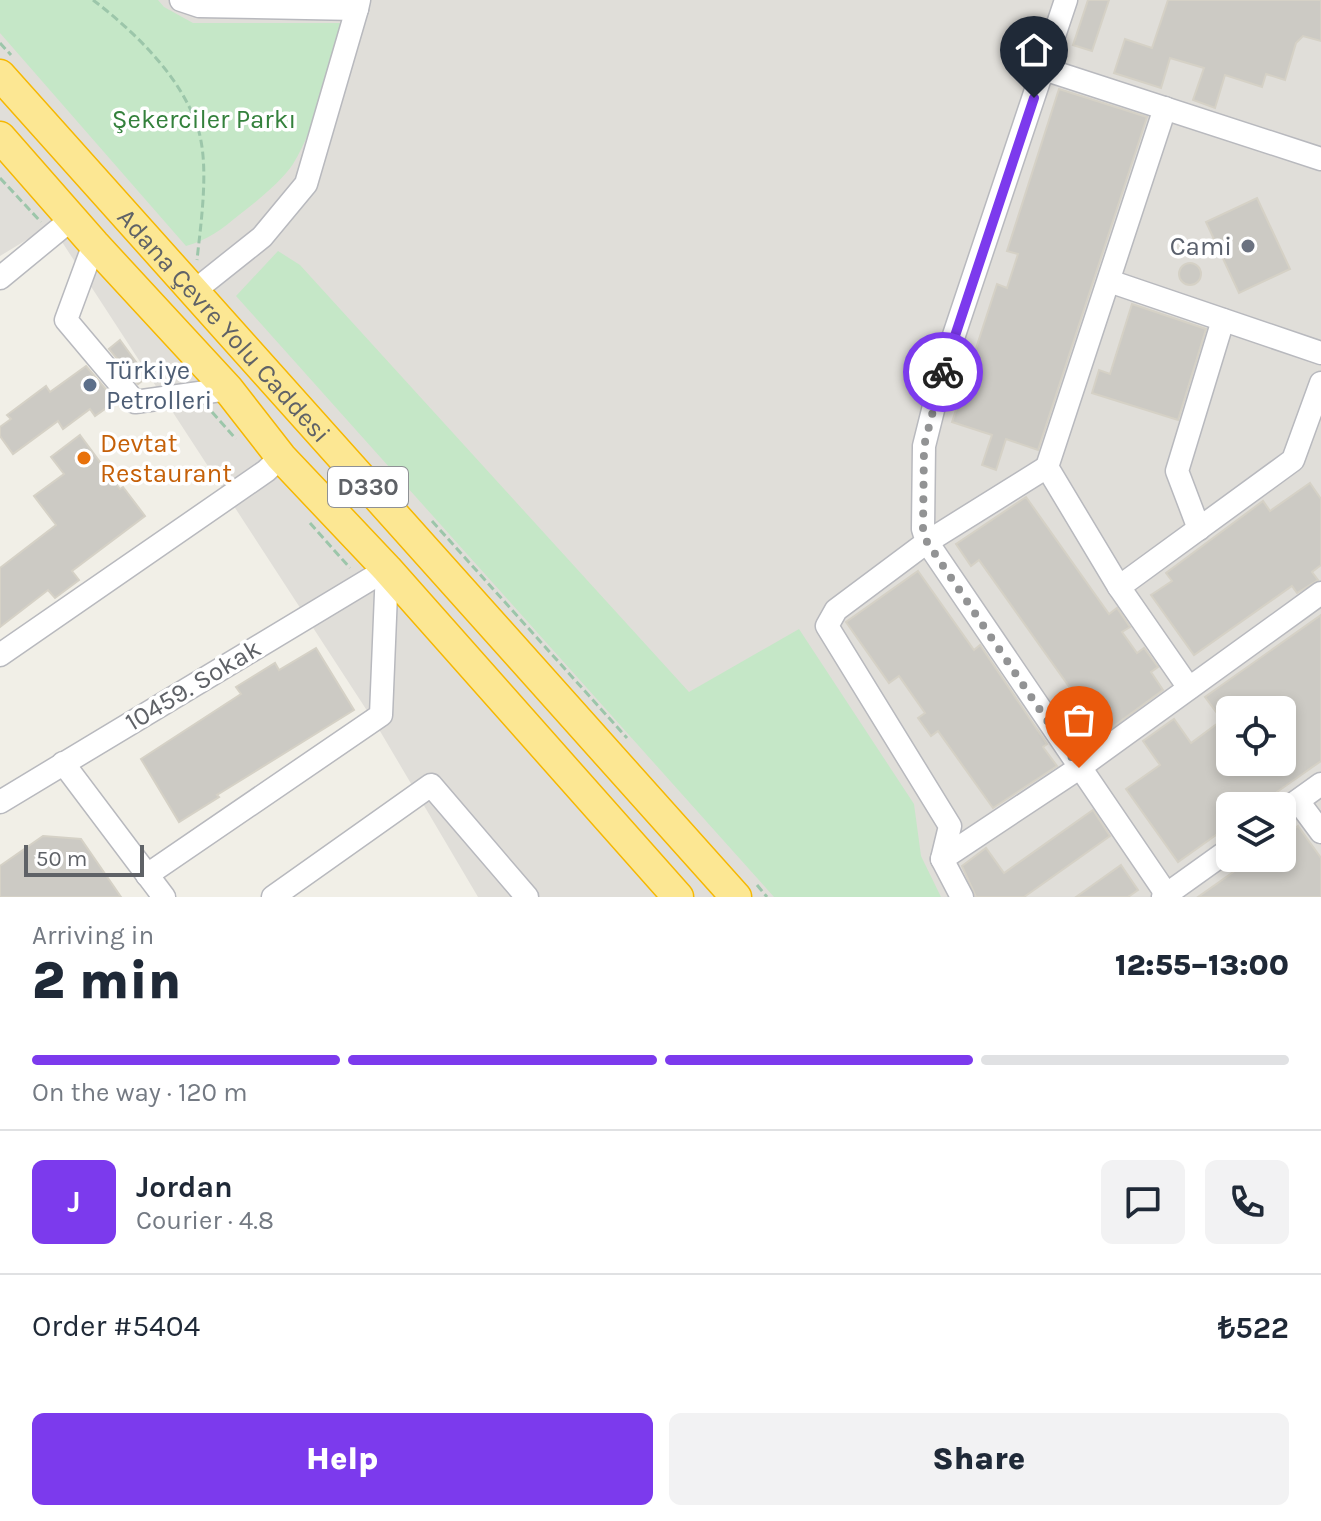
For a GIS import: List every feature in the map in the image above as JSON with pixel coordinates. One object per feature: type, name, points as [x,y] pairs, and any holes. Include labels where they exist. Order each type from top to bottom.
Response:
[{"type":"highway","name":"Adana Çevre Yolu Caddesi","points":[[0,75],[736,897]]},
{"type":"highway","name":"Adana Çevre Yolu Caddesi","points":[[0,137],[228,389],[281,457],[387,569],[678,897]]},
{"type":"street","points":[[181,0],[199,6],[358,4],[306,184],[262,237],[193,292]]},
{"type":"street","points":[[1066,0],[945,362],[924,446],[923,529],[927,542],[1165,896],[1216,859]]},
{"type":"street","points":[[1044,69],[1321,159]]},
{"type":"street","points":[[962,897],[942,859],[950,826],[827,626],[836,610],[927,542],[1047,467],[1165,108]]},
{"type":"street","points":[[0,278],[73,218]]},
{"type":"street","points":[[94,244],[66,320],[135,402],[228,389]]},
{"type":"street","points":[[1109,281],[1321,353]]},
{"type":"street","points":[[1199,529],[1177,471],[1223,320]]},
{"type":"street","points":[[1119,587],[1293,460],[1321,383]]},
{"type":"street","points":[[0,655],[265,472],[281,457]]},
{"type":"street","points":[[1047,467],[1119,587],[1189,688]]},
{"type":"street","points":[[147,875],[381,715],[387,569]]},
{"type":"street","name":"10459. Sokak","points":[[0,802],[387,569]]},
{"type":"street","points":[[942,859],[1079,768],[1321,593]]},
{"type":"street","points":[[63,763],[164,897]]},
{"type":"street","points":[[1296,802],[1321,784]]},
{"type":"street","points":[[273,897],[431,785],[527,897]]},
{"type":"street","points":[[1296,811],[1321,832]]},
{"type":"path","points":[[93,0],[159,61],[190,108],[199,132],[202,151],[201,220],[193,292]]},
{"type":"shaded area","points":[[0,0],[1321,0],[1321,897],[478,897],[377,726],[51,225],[0,256]]},
{"type":"green space","name":"Şekerciler Parkı","points":[[0,0],[158,0],[164,7],[193,23],[341,23],[315,114],[293,164],[268,191],[227,225],[186,246],[0,33]]},
{"type":"green space","points":[[278,251],[300,265],[689,692],[799,629],[914,804],[921,856],[941,897],[774,897],[236,296]]},
{"type":"building","points":[[1088,0],[1109,0],[1092,51],[1073,45]]},
{"type":"building","points":[[1168,0],[1321,0],[1321,41],[1303,36],[1296,43],[1285,80],[1266,74],[1262,87],[1225,75],[1215,108],[1193,100],[1204,68],[1170,58],[1161,88],[1114,73],[1125,39],[1152,48]]},
{"type":"building","points":[[1059,89],[1147,117],[1038,450],[1006,439],[996,470],[982,465],[992,435],[952,422],[997,284],[1007,288],[1018,254],[1007,251]]},
{"type":"building","name":"Cami","points":[[1257,198],[1290,269],[1239,293],[1206,222]]},
{"type":"building","points":[[1190,263],[1198,266],[1201,274],[1198,282],[1190,285],[1182,282],[1179,274],[1182,266]]},
{"type":"building","points":[[1132,304],[1206,329],[1178,420],[1092,393],[1099,370],[1110,374]]},
{"type":"building","points":[[120,340],[147,377],[138,384],[109,349]]},
{"type":"building","points":[[86,366],[116,401],[95,416],[90,409],[63,429],[58,421],[13,454],[0,436],[0,427],[11,419],[7,415],[46,386],[50,392]]},
{"type":"building","points":[[80,435],[120,489],[123,487],[145,516],[72,571],[79,580],[55,598],[48,590],[0,627],[0,568],[56,525],[34,496],[64,474],[51,457]]},
{"type":"building","points":[[1310,483],[1321,499],[1321,565],[1312,572],[1318,580],[1297,593],[1292,586],[1194,655],[1151,595],[1172,581],[1166,573],[1263,501],[1270,511]]},
{"type":"building","points":[[1026,497],[1109,614],[1117,608],[1130,627],[1122,632],[1137,653],[1144,648],[1158,667],[1151,672],[1163,690],[1103,734],[1089,715],[1081,721],[1067,700],[1075,695],[979,560],[971,566],[956,544]]},
{"type":"building","points":[[918,571],[974,650],[980,645],[1047,744],[1043,747],[1057,766],[993,808],[938,731],[931,736],[918,718],[925,713],[899,676],[889,683],[846,622]]},
{"type":"building","points":[[1321,615],[1321,761],[1277,792],[1216,792],[1216,835],[1178,862],[1126,789],[1160,765],[1143,741],[1174,719],[1191,743],[1216,724],[1216,776],[1296,776],[1296,696],[1216,696],[1216,712],[1205,697]]},
{"type":"building","points":[[316,648],[354,710],[179,822],[141,759],[241,694],[236,687],[275,663],[279,670]]},
{"type":"building","points":[[1093,810],[1110,836],[1024,897],[976,897],[962,866],[986,848],[1004,873]]},
{"type":"building","points":[[1298,826],[1321,858],[1321,897],[1198,897],[1233,872],[1296,872]]},
{"type":"building","points":[[43,836],[81,839],[121,897],[0,897],[0,866]]},
{"type":"building","points":[[1121,865],[1138,890],[1128,897],[1076,897]]},
{"type":"way so far","points":[[943,372],[924,446],[923,529],[927,542],[1079,768]]},
{"type":"place","name":"Cami","points":[[1248,246]]},
{"type":"place","name":"Türkiye Petrolleri","points":[[90,385]]},
{"type":"place","name":"Devtat Restaurant","points":[[84,458]]},
{"type":"route","points":[[943,372],[1034,98]]}]
